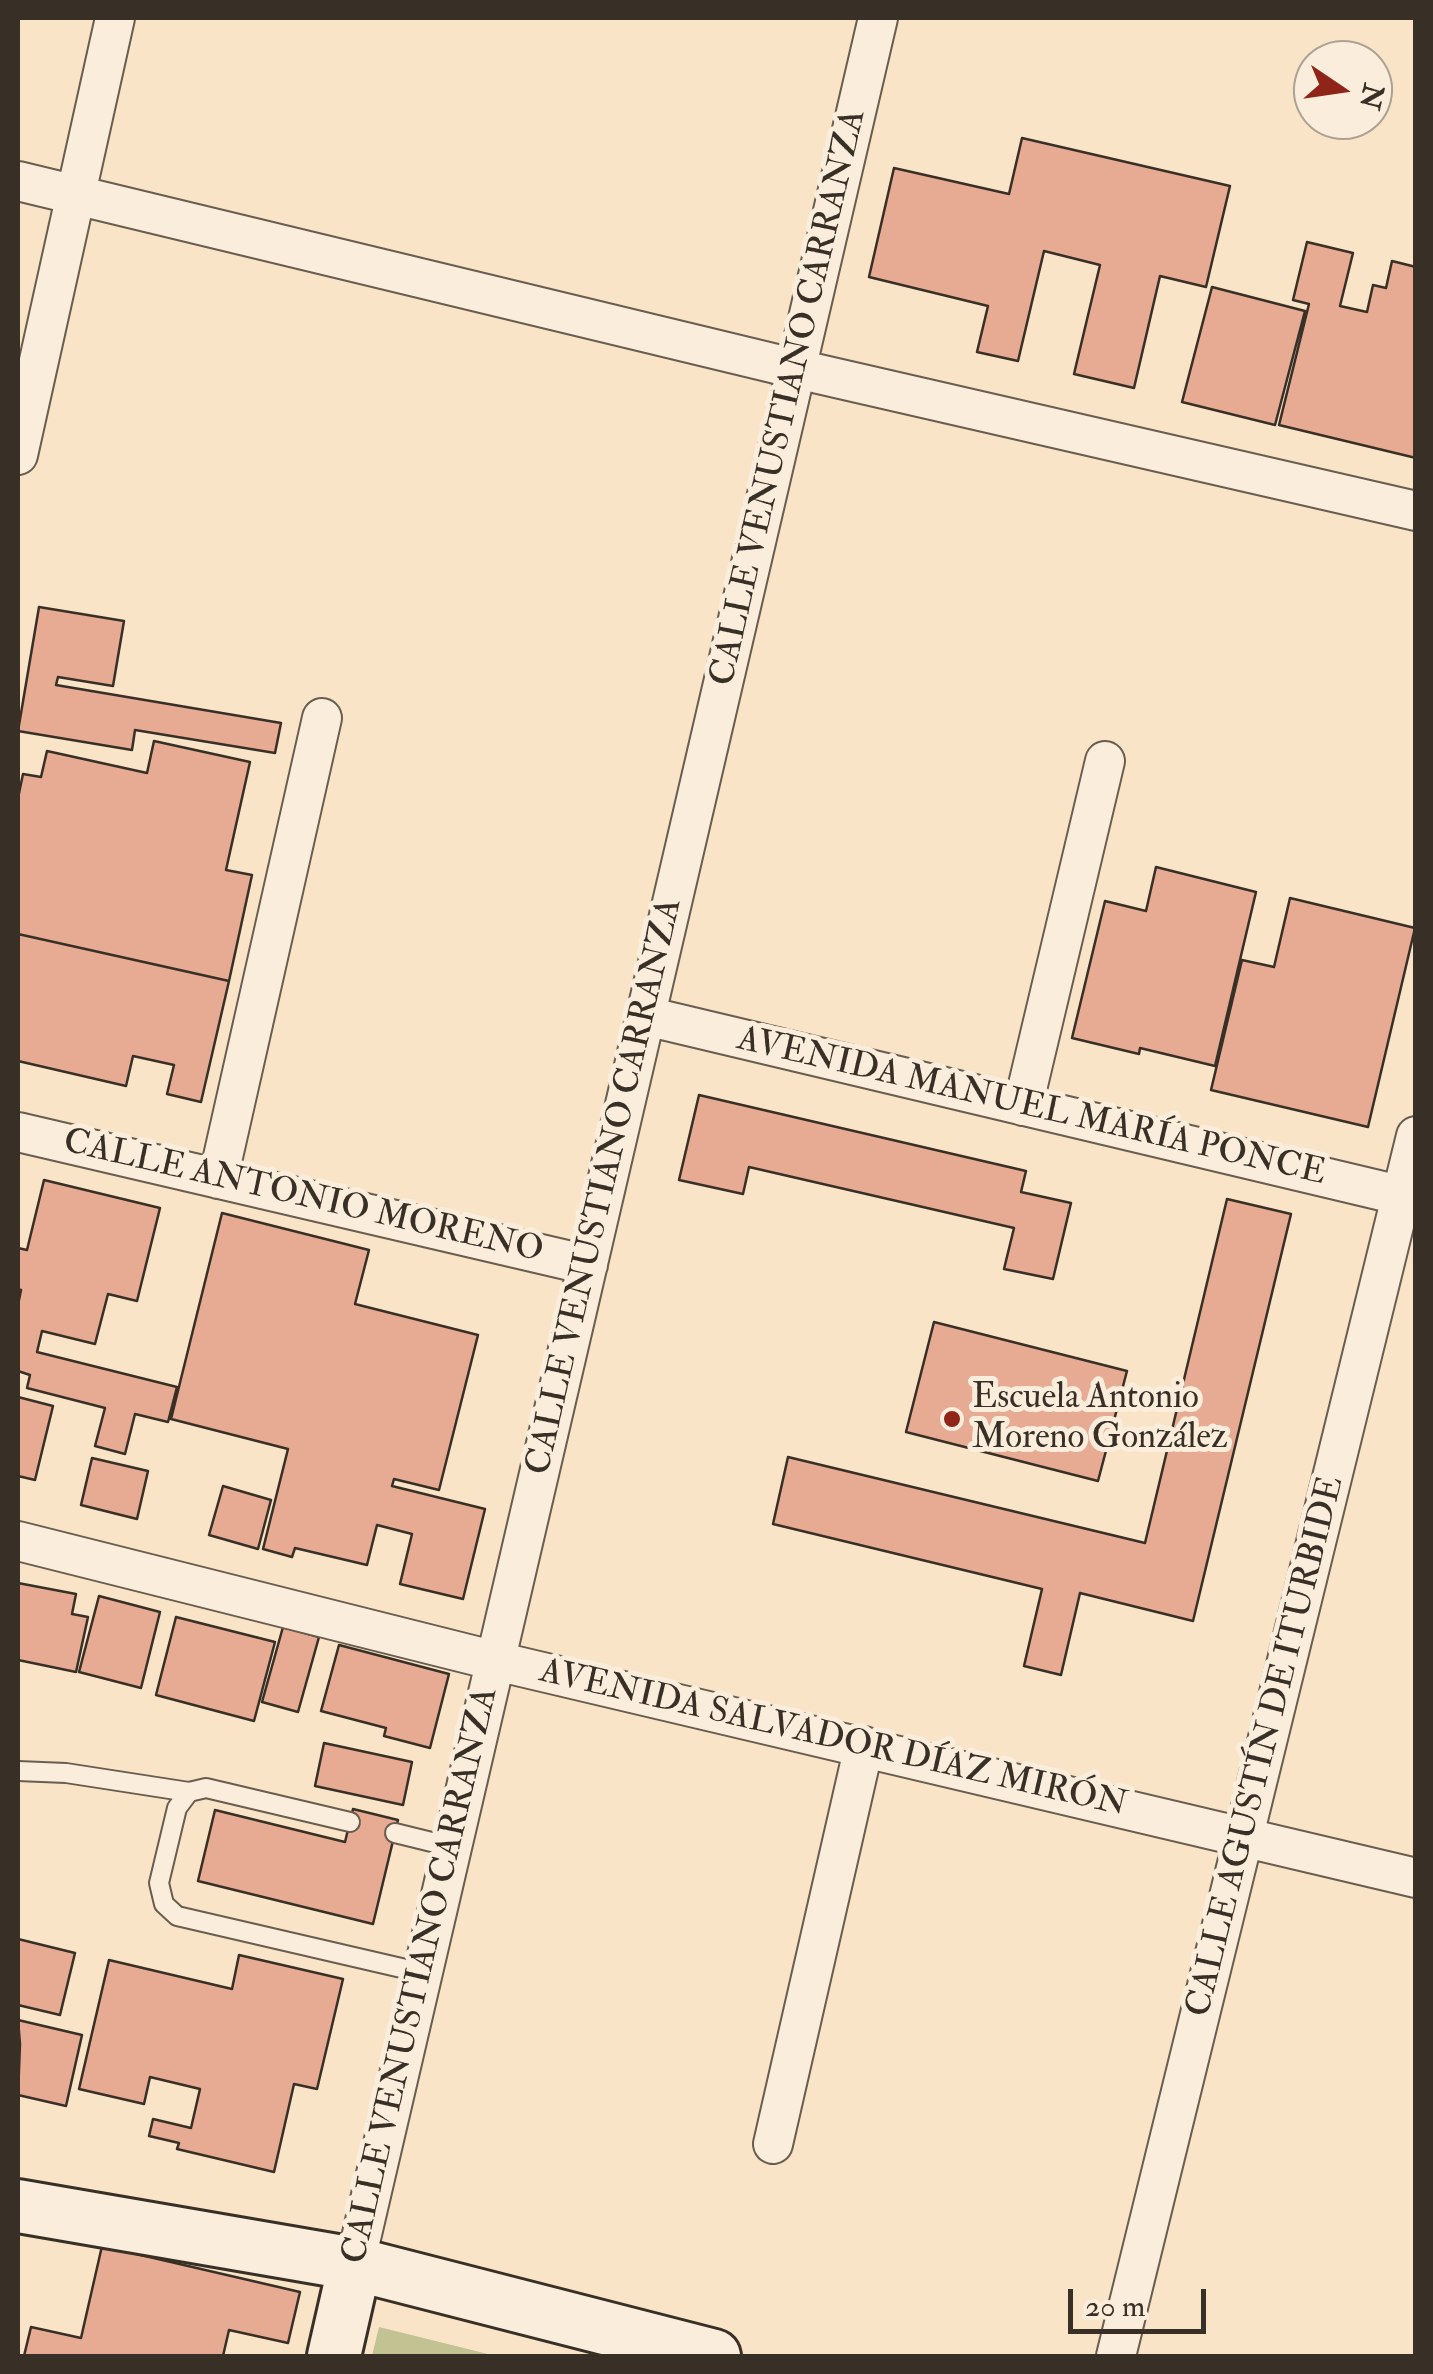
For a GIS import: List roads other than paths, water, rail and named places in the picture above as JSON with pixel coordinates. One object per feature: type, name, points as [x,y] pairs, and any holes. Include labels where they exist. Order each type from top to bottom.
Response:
[{"type":"street","points":[[18,456],[115,18]]},
{"type":"street","name":"CALLE VENUSTIANO CARRANZA","points":[[334,2356],[878,18]]},
{"type":"street","points":[[18,180],[797,368],[1416,511]]},
{"type":"street","points":[[218,1179],[322,718]]},
{"type":"street","points":[[1023,1106],[1105,761]]},
{"type":"street","name":"AVENIDA MANUEL MARÍA PONCE","points":[[646,1016],[1409,1197]]},
{"type":"street","name":"CALLE ANTONIO MORENO","points":[[18,1132],[588,1265]]},
{"type":"street","name":"CALLE AGUSTÍN DE ITURBIDE","points":[[1116,2356],[1409,1197],[1416,1136]]},
{"type":"street","name":"AVENIDA SALVADOR DÍAZ MIRÓN","points":[[18,1541],[496,1661],[1416,1878]]},
{"type":"street","points":[[773,2144],[864,1746]]},
{"type":"street","points":[[18,2206],[355,2264],[714,2356]]},
{"type":"lane","points":[[18,1771],[66,1773],[189,1792],[206,1788],[350,1822]]},
{"type":"lane","points":[[189,1792],[177,1808],[158,1883],[164,1904],[176,1916],[423,1973]]},
{"type":"lane","points":[[396,1833],[452,1847]]},
{"type":"place","name":"Escuela Antonio Moreno González","points":[[952,1419]]}]
